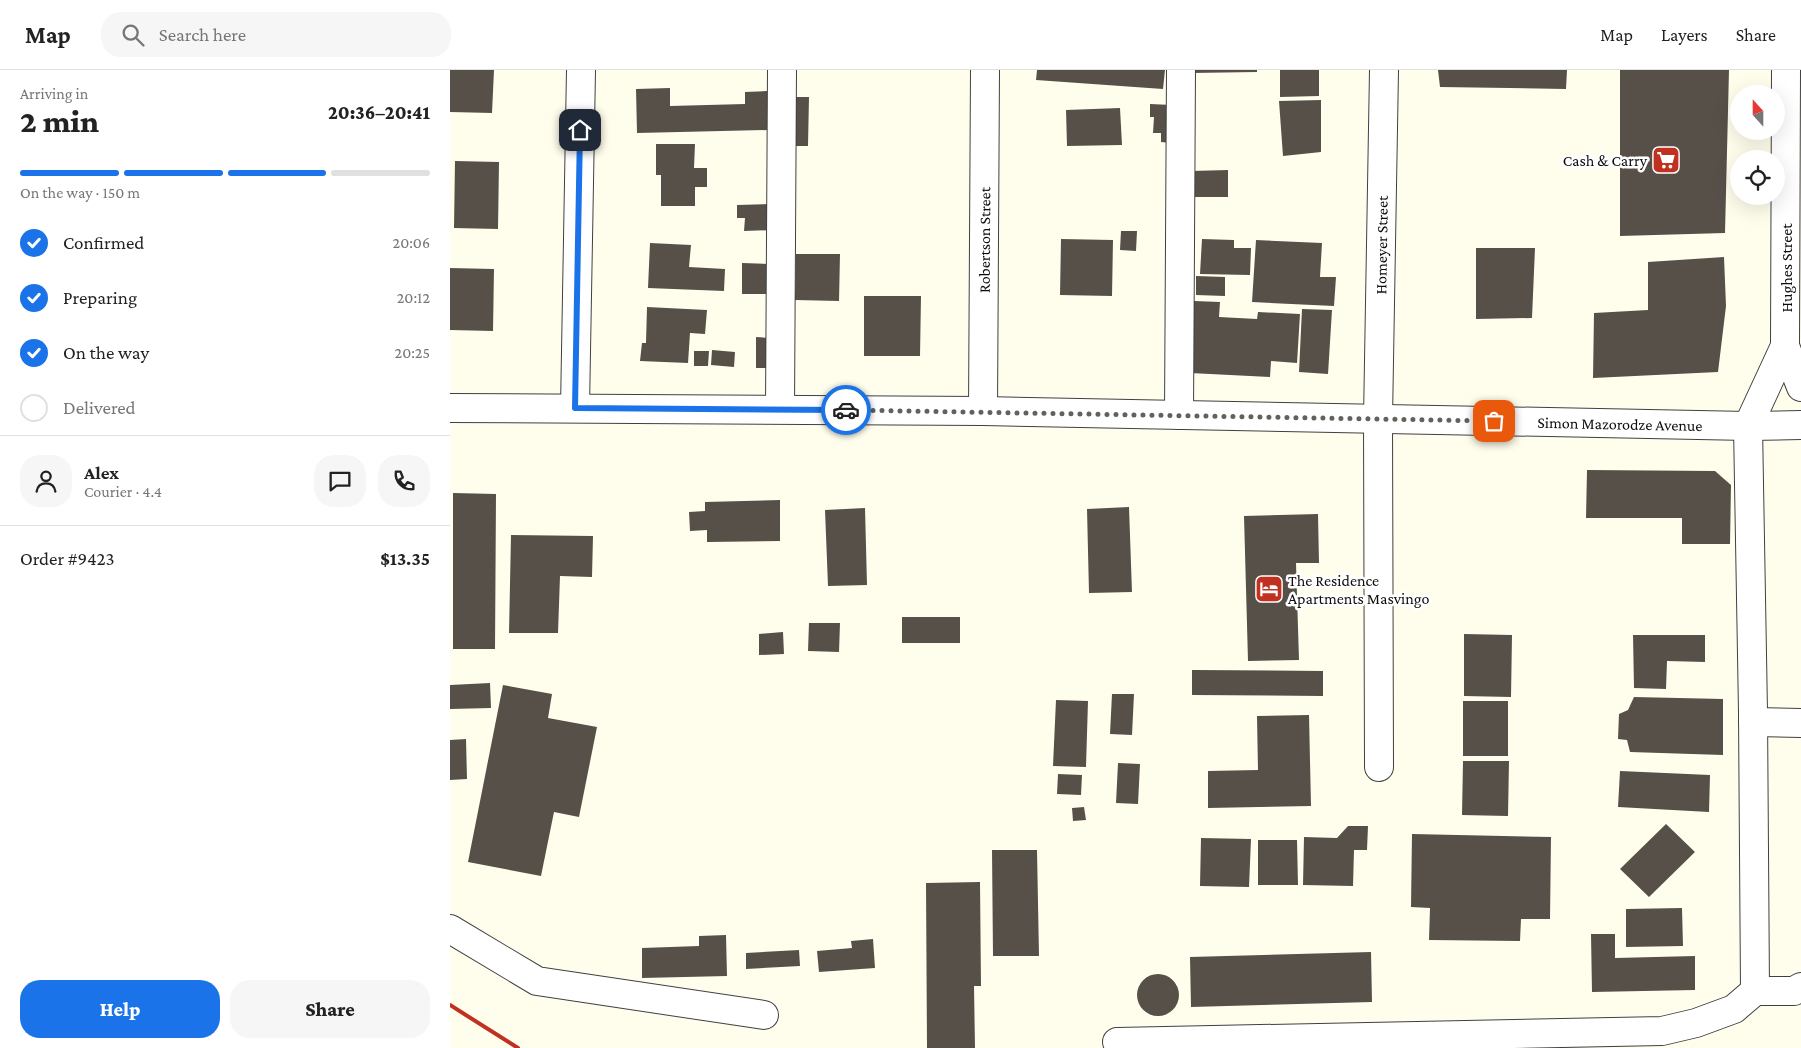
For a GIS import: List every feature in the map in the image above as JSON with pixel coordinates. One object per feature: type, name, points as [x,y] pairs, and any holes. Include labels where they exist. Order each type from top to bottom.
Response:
[{"type":"street","points":[[575,408],[581,70]]},
{"type":"street","points":[[780,409],[782,70]]},
{"type":"street","name":"Robertson Street","points":[[983,411],[984,70]]},
{"type":"street","points":[[1179,415],[1181,70]]},
{"type":"street","name":"Homeyer Street","points":[[1379,767],[1378,418],[1384,70]]},
{"type":"street","name":"Hughes Street","points":[[1785,346],[1786,70]]},
{"type":"street","points":[[1785,346],[1801,387]]},
{"type":"street","points":[[1755,991],[1748,426],[1785,346]]},
{"type":"street","name":"Simon Mazorodze Avenue","points":[[450,408],[983,411],[1748,426],[1801,425]]},
{"type":"street","points":[[1753,722],[1801,723]]},
{"type":"street","points":[[450,929],[538,981],[764,1015]]},
{"type":"street","points":[[1117,1042],[1662,1031],[1696,1023],[1734,1009],[1755,991],[1794,991],[1801,988]]},
{"type":"building","points":[[450,70],[494,70],[492,113],[450,112]]},
{"type":"building","points":[[1037,70],[1165,70],[1163,89],[1036,80]]},
{"type":"building","points":[[1191,70],[1257,70],[1257,72],[1191,73]]},
{"type":"building","points":[[1280,70],[1319,70],[1319,96],[1280,97]]},
{"type":"building","points":[[1438,70],[1567,70],[1566,89],[1440,87]]},
{"type":"building","points":[[1620,70],[1729,70],[1725,233],[1620,236]]},
{"type":"building","points":[[670,88],[670,106],[745,104],[745,92],[767,91],[768,130],[637,133],[636,89]]},
{"type":"building","points":[[789,97],[809,97],[808,146],[787,146]]},
{"type":"building","points":[[1321,100],[1321,152],[1283,156],[1279,101]]},
{"type":"building","points":[[1150,104],[1172,105],[1171,143],[1161,142],[1161,133],[1153,133],[1154,117],[1150,117]]},
{"type":"building","points":[[1120,108],[1122,145],[1067,146],[1066,110]]},
{"type":"building","points":[[656,144],[695,144],[694,168],[707,168],[707,187],[695,187],[695,206],[661,206],[661,175],[656,175]]},
{"type":"building","points":[[455,161],[499,162],[498,229],[454,228]]},
{"type":"building","points":[[1228,170],[1228,197],[1192,197],[1191,171]]},
{"type":"building","points":[[773,204],[773,230],[744,231],[745,218],[737,218],[737,205]]},
{"type":"building","points":[[1121,231],[1137,231],[1136,251],[1120,250]]},
{"type":"building","points":[[1061,239],[1113,240],[1112,296],[1060,295]]},
{"type":"building","points":[[1202,239],[1234,240],[1234,248],[1251,248],[1250,275],[1200,274]]},
{"type":"building","points":[[1256,240],[1322,243],[1320,277],[1336,277],[1334,306],[1252,302]]},
{"type":"building","points":[[650,243],[691,245],[689,267],[725,269],[724,291],[648,288]]},
{"type":"building","points":[[1476,248],[1535,248],[1532,318],[1476,319]]},
{"type":"building","points":[[796,254],[840,254],[839,301],[795,300]]},
{"type":"building","points":[[1724,257],[1726,306],[1718,372],[1593,378],[1594,313],[1648,310],[1648,262]]},
{"type":"building","points":[[742,263],[770,264],[769,294],[742,294]]},
{"type":"building","points":[[450,268],[494,269],[493,331],[450,330]]},
{"type":"building","points":[[1196,276],[1225,277],[1225,296],[1196,295]]},
{"type":"building","points":[[864,296],[921,296],[920,356],[864,356]]},
{"type":"building","points":[[1194,301],[1220,302],[1219,317],[1257,319],[1258,312],[1300,314],[1297,363],[1271,361],[1270,377],[1190,373]]},
{"type":"building","points":[[647,307],[707,310],[705,334],[690,333],[688,363],[640,361],[642,343],[646,343]]},
{"type":"building","points":[[1302,309],[1332,310],[1328,374],[1299,372]]},
{"type":"building","points":[[756,337],[770,338],[769,368],[756,368]]},
{"type":"building","points":[[712,350],[735,352],[734,367],[711,365]]},
{"type":"building","points":[[694,351],[709,351],[708,366],[694,366]]},
{"type":"building","points":[[1587,470],[1715,471],[1731,485],[1730,544],[1682,544],[1682,518],[1586,518]]},
{"type":"building","points":[[453,493],[496,494],[495,649],[453,649]]},
{"type":"building","points":[[780,500],[780,541],[707,542],[707,530],[690,531],[689,512],[705,511],[705,502]]},
{"type":"building","points":[[1129,507],[1132,592],[1089,593],[1087,509]]},
{"type":"building","points":[[865,508],[867,585],[828,586],[825,510]]},
{"type":"building","points":[[1318,514],[1319,563],[1296,563],[1299,660],[1248,661],[1244,516]]},
{"type":"building","points":[[511,535],[593,536],[592,577],[560,576],[558,633],[509,633]]},
{"type":"building","points":[[902,617],[960,617],[960,643],[902,643]]},
{"type":"building","points":[[809,623],[840,623],[839,652],[808,651]]},
{"type":"building","points":[[783,632],[784,654],[759,655],[759,634]]},
{"type":"building","points":[[1464,634],[1512,635],[1511,697],[1464,696]]},
{"type":"building","points":[[1633,635],[1705,635],[1705,662],[1667,661],[1666,689],[1634,688]]},
{"type":"building","points":[[1192,670],[1323,671],[1323,696],[1192,695]]},
{"type":"building","points":[[490,683],[491,708],[450,709],[450,685]]},
{"type":"building","points":[[503,685],[552,694],[548,718],[597,727],[579,817],[554,812],[541,876],[468,862]]},
{"type":"building","points":[[1112,694],[1134,694],[1132,735],[1110,734]]},
{"type":"building","points":[[1634,697],[1723,699],[1723,755],[1630,752],[1627,740],[1618,739],[1619,714],[1628,710]]},
{"type":"building","points":[[1056,700],[1088,701],[1086,767],[1053,766]]},
{"type":"building","points":[[1463,701],[1508,701],[1508,756],[1463,756]]},
{"type":"building","points":[[1309,715],[1311,806],[1208,808],[1208,771],[1258,770],[1257,716]]},
{"type":"building","points":[[466,739],[467,779],[450,780],[450,740]]},
{"type":"building","points":[[1463,761],[1509,761],[1508,816],[1462,815]]},
{"type":"building","points":[[1118,763],[1140,764],[1138,804],[1116,803]]},
{"type":"building","points":[[1620,771],[1710,775],[1709,812],[1618,807]]},
{"type":"building","points":[[1058,774],[1082,775],[1081,795],[1057,794]]},
{"type":"building","points":[[1084,807],[1086,820],[1073,821],[1072,808]]},
{"type":"building","points":[[1666,824],[1695,852],[1649,897],[1620,869]]},
{"type":"building","points":[[1348,826],[1368,826],[1367,850],[1354,850],[1353,886],[1303,885],[1304,837],[1337,838]]},
{"type":"building","points":[[1412,834],[1551,837],[1550,919],[1521,919],[1520,941],[1429,940],[1430,908],[1411,907]]},
{"type":"building","points":[[1201,838],[1251,839],[1249,887],[1200,886]]},
{"type":"building","points":[[1258,840],[1297,840],[1298,885],[1258,885]]},
{"type":"building","points":[[992,850],[1037,850],[1039,956],[993,956]]},
{"type":"building","points":[[980,882],[981,986],[974,986],[975,1048],[927,1048],[926,883]]},
{"type":"building","points":[[1682,908],[1683,946],[1626,947],[1626,909]]},
{"type":"building","points":[[1591,934],[1615,934],[1615,958],[1695,956],[1695,990],[1592,992]]},
{"type":"building","points":[[726,935],[727,976],[642,978],[642,948],[699,946],[699,936]]},
{"type":"building","points":[[873,939],[875,968],[819,972],[817,951],[852,948],[851,941]]},
{"type":"building","points":[[799,950],[800,966],[746,969],[746,953]]},
{"type":"building","points":[[1371,952],[1372,1002],[1191,1007],[1190,957]]},
{"type":"building","points":[[1158,974],[1173,980],[1179,995],[1173,1010],[1158,1016],[1143,1010],[1137,995],[1143,980]]},
{"type":"railway","points":[[450,1005],[518,1048]]},
{"type":"way so far","points":[[846,410],[1494,421]]},
{"type":"place","name":"Cash & Carry","points":[[1666,160]]},
{"type":"place","name":"The Residence Apartments Masvingo","points":[[1269,589]]},
{"type":"route","points":[[580,130],[575,408],[846,410]]}]
